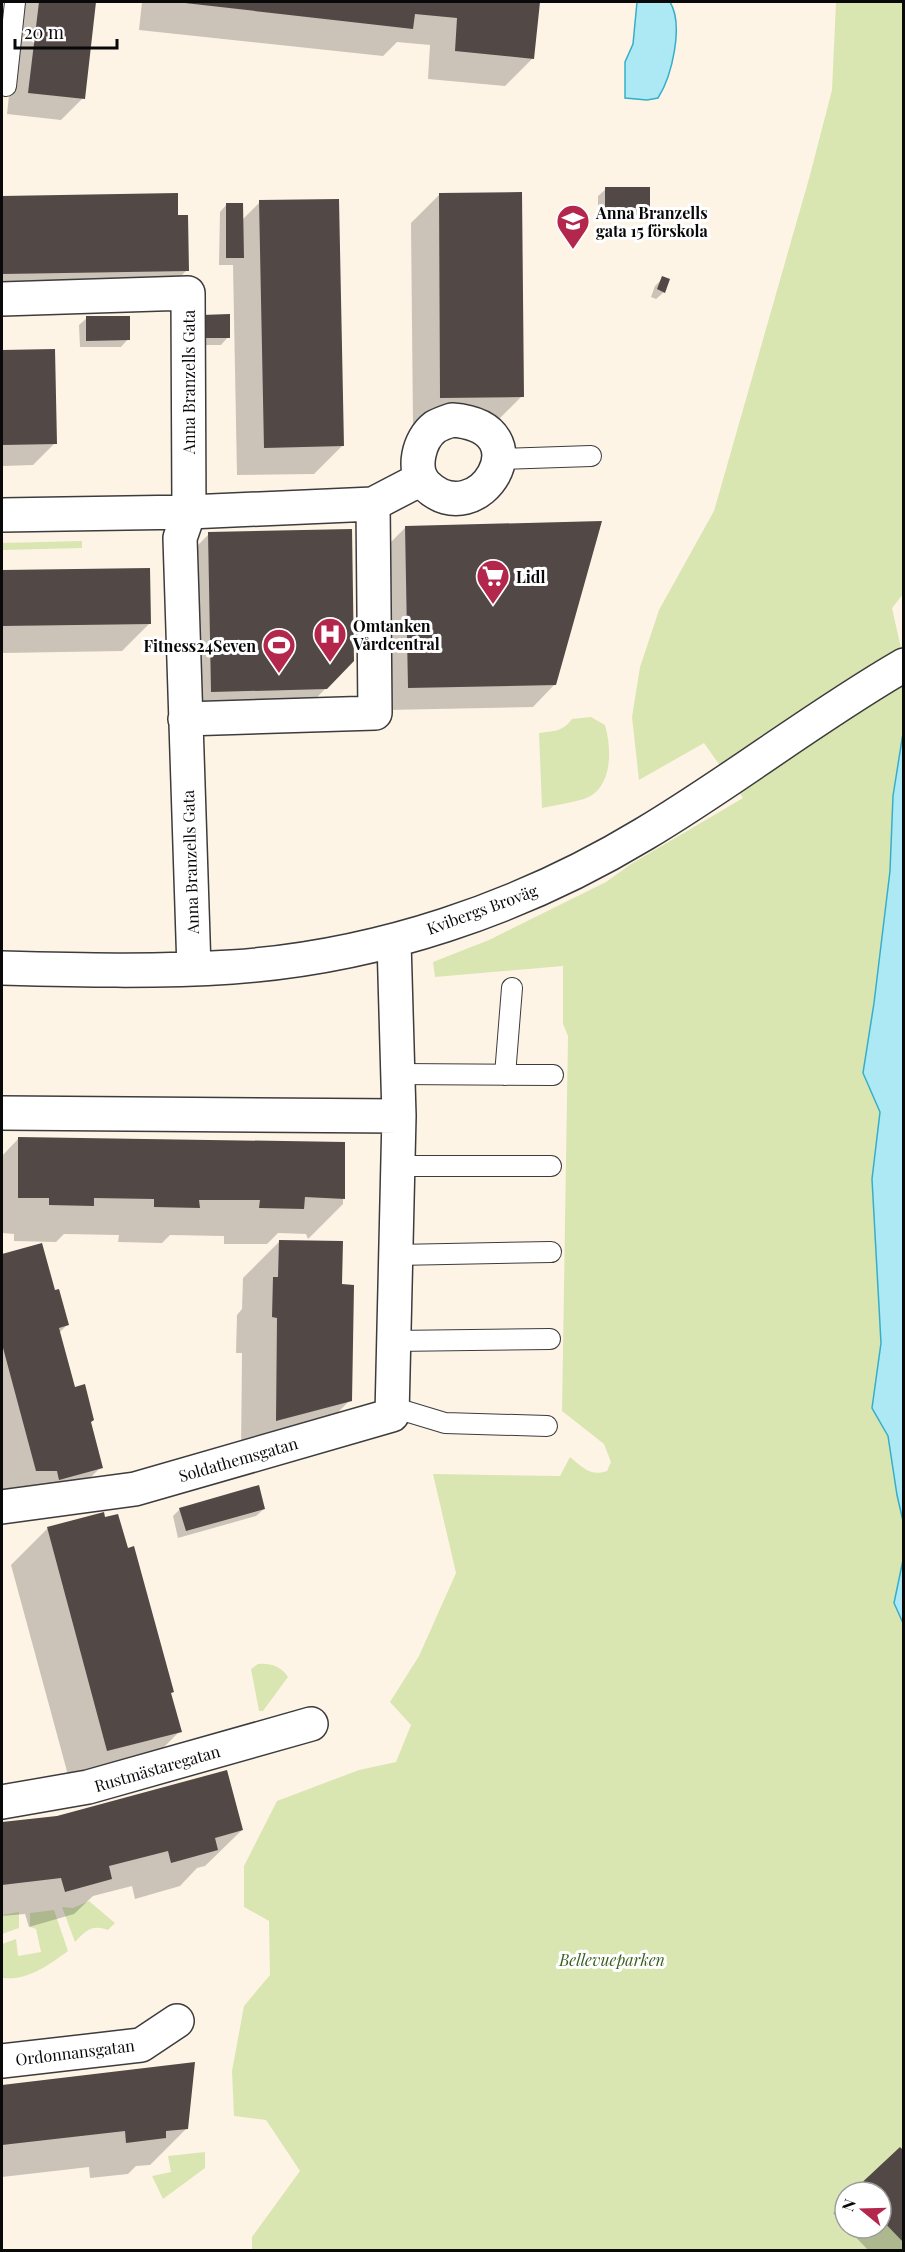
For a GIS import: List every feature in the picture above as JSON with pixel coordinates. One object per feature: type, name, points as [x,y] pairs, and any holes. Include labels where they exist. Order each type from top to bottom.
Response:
[{"type":"street","name":"Anna Branzells Gata","points":[[2,299],[188,293],[189,512],[180,538],[194,969]]},
{"type":"street","points":[[452,420],[472,422],[487,430],[497,446],[496,468],[489,483],[477,494],[468,497],[444,496],[427,486],[421,479],[419,451],[423,442],[434,428],[452,420]]},
{"type":"street","points":[[2,515],[189,512],[373,504],[421,479]]},
{"type":"street","points":[[185,719],[375,713],[373,504]]},
{"type":"street","name":"Kvibergs Broväg","points":[[2,968],[194,969],[288,960],[394,941],[507,903],[643,835],[848,697],[903,665]]},
{"type":"street","points":[[392,1407],[399,1116],[394,941]]},
{"type":"street","points":[[2,1113],[399,1116]]},
{"type":"street","name":"Soldathemsgatan","points":[[2,1507],[135,1489],[392,1415],[392,1407]]},
{"type":"street","name":"Rustmästaregatan","points":[[2,1802],[88,1788],[310,1724]]},
{"type":"street","name":"Ordonnansgatan","points":[[2,2061],[141,2045],[177,2021]]},
{"type":"lane","points":[[6,86],[15,2]]},
{"type":"lane","points":[[498,459],[591,456]]},
{"type":"lane","points":[[505,1075],[512,988]]},
{"type":"lane","points":[[399,1074],[553,1075]]},
{"type":"lane","points":[[397,1166],[551,1166]]},
{"type":"lane","points":[[396,1255],[551,1252]]},
{"type":"lane","points":[[393,1341],[550,1339]]},
{"type":"lane","points":[[392,1407],[445,1423],[547,1426]]},
{"type":"green space","name":"Bellevueparken","points":[[836,2],[903,2],[904,593],[892,608],[903,657],[904,733],[893,796],[890,871],[863,1073],[880,1112],[872,1179],[881,1343],[872,1408],[888,1436],[897,1495],[904,1521],[903,1560],[894,1603],[904,1623],[903,2250],[252,2250],[252,2237],[300,2171],[266,2120],[234,2116],[232,2071],[244,2006],[270,1975],[269,1921],[244,1907],[244,1866],[277,1801],[359,1770],[396,1762],[411,1725],[390,1702],[419,1656],[456,1573],[433,1474],[560,1476],[570,1457],[587,1470],[596,1473],[607,1471],[611,1462],[604,1444],[562,1411],[568,1036],[563,1024],[563,966],[435,977],[433,962],[489,940],[606,882],[631,864],[743,798],[704,743],[639,780],[632,717],[640,667],[659,610],[714,511],[832,90]]},
{"type":"green space","points":[[82,541],[82,548],[2,550],[2,543]]},
{"type":"green space","points":[[591,717],[605,725],[609,756],[605,778],[594,794],[584,799],[542,808],[539,733],[561,729],[572,719]]},
{"type":"green space","points":[[258,1664],[275,1666],[288,1677],[263,1711],[259,1711],[251,1669]]},
{"type":"green space","points":[[89,1901],[115,1923],[108,1930],[90,1929],[75,1942],[62,1907],[73,1908]]},
{"type":"green space","points":[[54,1910],[68,1951],[29,1974],[3,1978],[2,1944],[16,1939],[18,1956],[41,1952],[36,1929],[30,1927],[30,1913]]},
{"type":"green space","points":[[19,1912],[19,1928],[2,1934],[2,1915]]},
{"type":"green space","points":[[205,2152],[205,2168],[163,2199],[152,2176],[171,2172],[168,2156]]},
{"type":"water","points":[[637,2],[670,2],[676,24],[672,64],[668,77],[658,98],[647,100],[625,98],[625,62],[633,44]]},
{"type":"water","points":[[903,733],[903,1521],[888,1436],[872,1408],[881,1343],[872,1179],[880,1112],[863,1073],[890,871],[893,796]]},
{"type":"water","points":[[903,1560],[903,1623],[894,1603]]},
{"type":"building","points":[[39,2],[96,2],[85,99],[28,93]]},
{"type":"building","points":[[176,2],[540,2],[534,59],[455,51],[457,18],[415,14],[413,29]]},
{"type":"building","points":[[605,187],[650,187],[650,208],[605,208]]},
{"type":"building","points":[[522,192],[524,397],[440,398],[439,193]]},
{"type":"building","points":[[178,193],[178,215],[188,215],[189,271],[2,274],[2,196]]},
{"type":"building","points":[[339,199],[344,446],[264,448],[259,200]]},
{"type":"building","points":[[226,203],[243,203],[244,258],[226,258]]},
{"type":"building","points":[[662,276],[670,279],[665,293],[657,289]]},
{"type":"building","points":[[230,314],[230,338],[200,338],[201,315]]},
{"type":"building","points":[[86,316],[130,316],[130,340],[86,341]]},
{"type":"building","points":[[55,349],[57,444],[2,445],[2,350]]},
{"type":"building","name":"Lidl","points":[[602,521],[556,685],[408,688],[405,526]]},
{"type":"building","points":[[352,529],[354,661],[327,689],[211,692],[208,532]]},
{"type":"building","points":[[150,568],[151,624],[2,626],[2,570]]},
{"type":"building","points":[[18,1137],[345,1142],[345,1199],[305,1197],[304,1209],[259,1208],[260,1200],[199,1200],[200,1208],[154,1207],[154,1199],[94,1198],[94,1206],[49,1205],[49,1198],[18,1198]]},
{"type":"building","points":[[279,1240],[343,1241],[342,1284],[354,1285],[352,1401],[276,1421],[277,1318],[272,1317],[273,1277],[278,1277]]},
{"type":"building","points":[[42,1243],[55,1290],[59,1289],[69,1325],[59,1328],[75,1387],[85,1384],[94,1420],[91,1422],[103,1468],[59,1480],[57,1471],[36,1471],[2,1344],[2,1254]]},
{"type":"building","points":[[259,1485],[265,1509],[186,1531],[179,1508]]},
{"type":"building","points":[[104,1512],[105,1517],[118,1514],[128,1548],[134,1546],[174,1692],[171,1693],[182,1732],[107,1751],[47,1527]]},
{"type":"building","points":[[227,1770],[243,1830],[215,1838],[218,1850],[171,1863],[168,1851],[109,1866],[112,1879],[65,1892],[61,1878],[2,1885],[2,1822],[57,1816]]},
{"type":"building","points":[[195,2062],[188,2129],[166,2131],[166,2138],[126,2143],[125,2131],[2,2145],[2,2085]]},
{"type":"building","points":[[900,2147],[904,2151],[904,2243],[893,2232],[893,2180],[865,2180]]},
{"type":"place","name":"Anna Branzells gata 15 förskola","points":[[573,250]]},
{"type":"place","name":"Lidl","points":[[493,605]]},
{"type":"place","name":"Omtanken Vårdcentral","points":[[330,663]]},
{"type":"place","name":"Fitness24Seven","points":[[279,674]]}]
